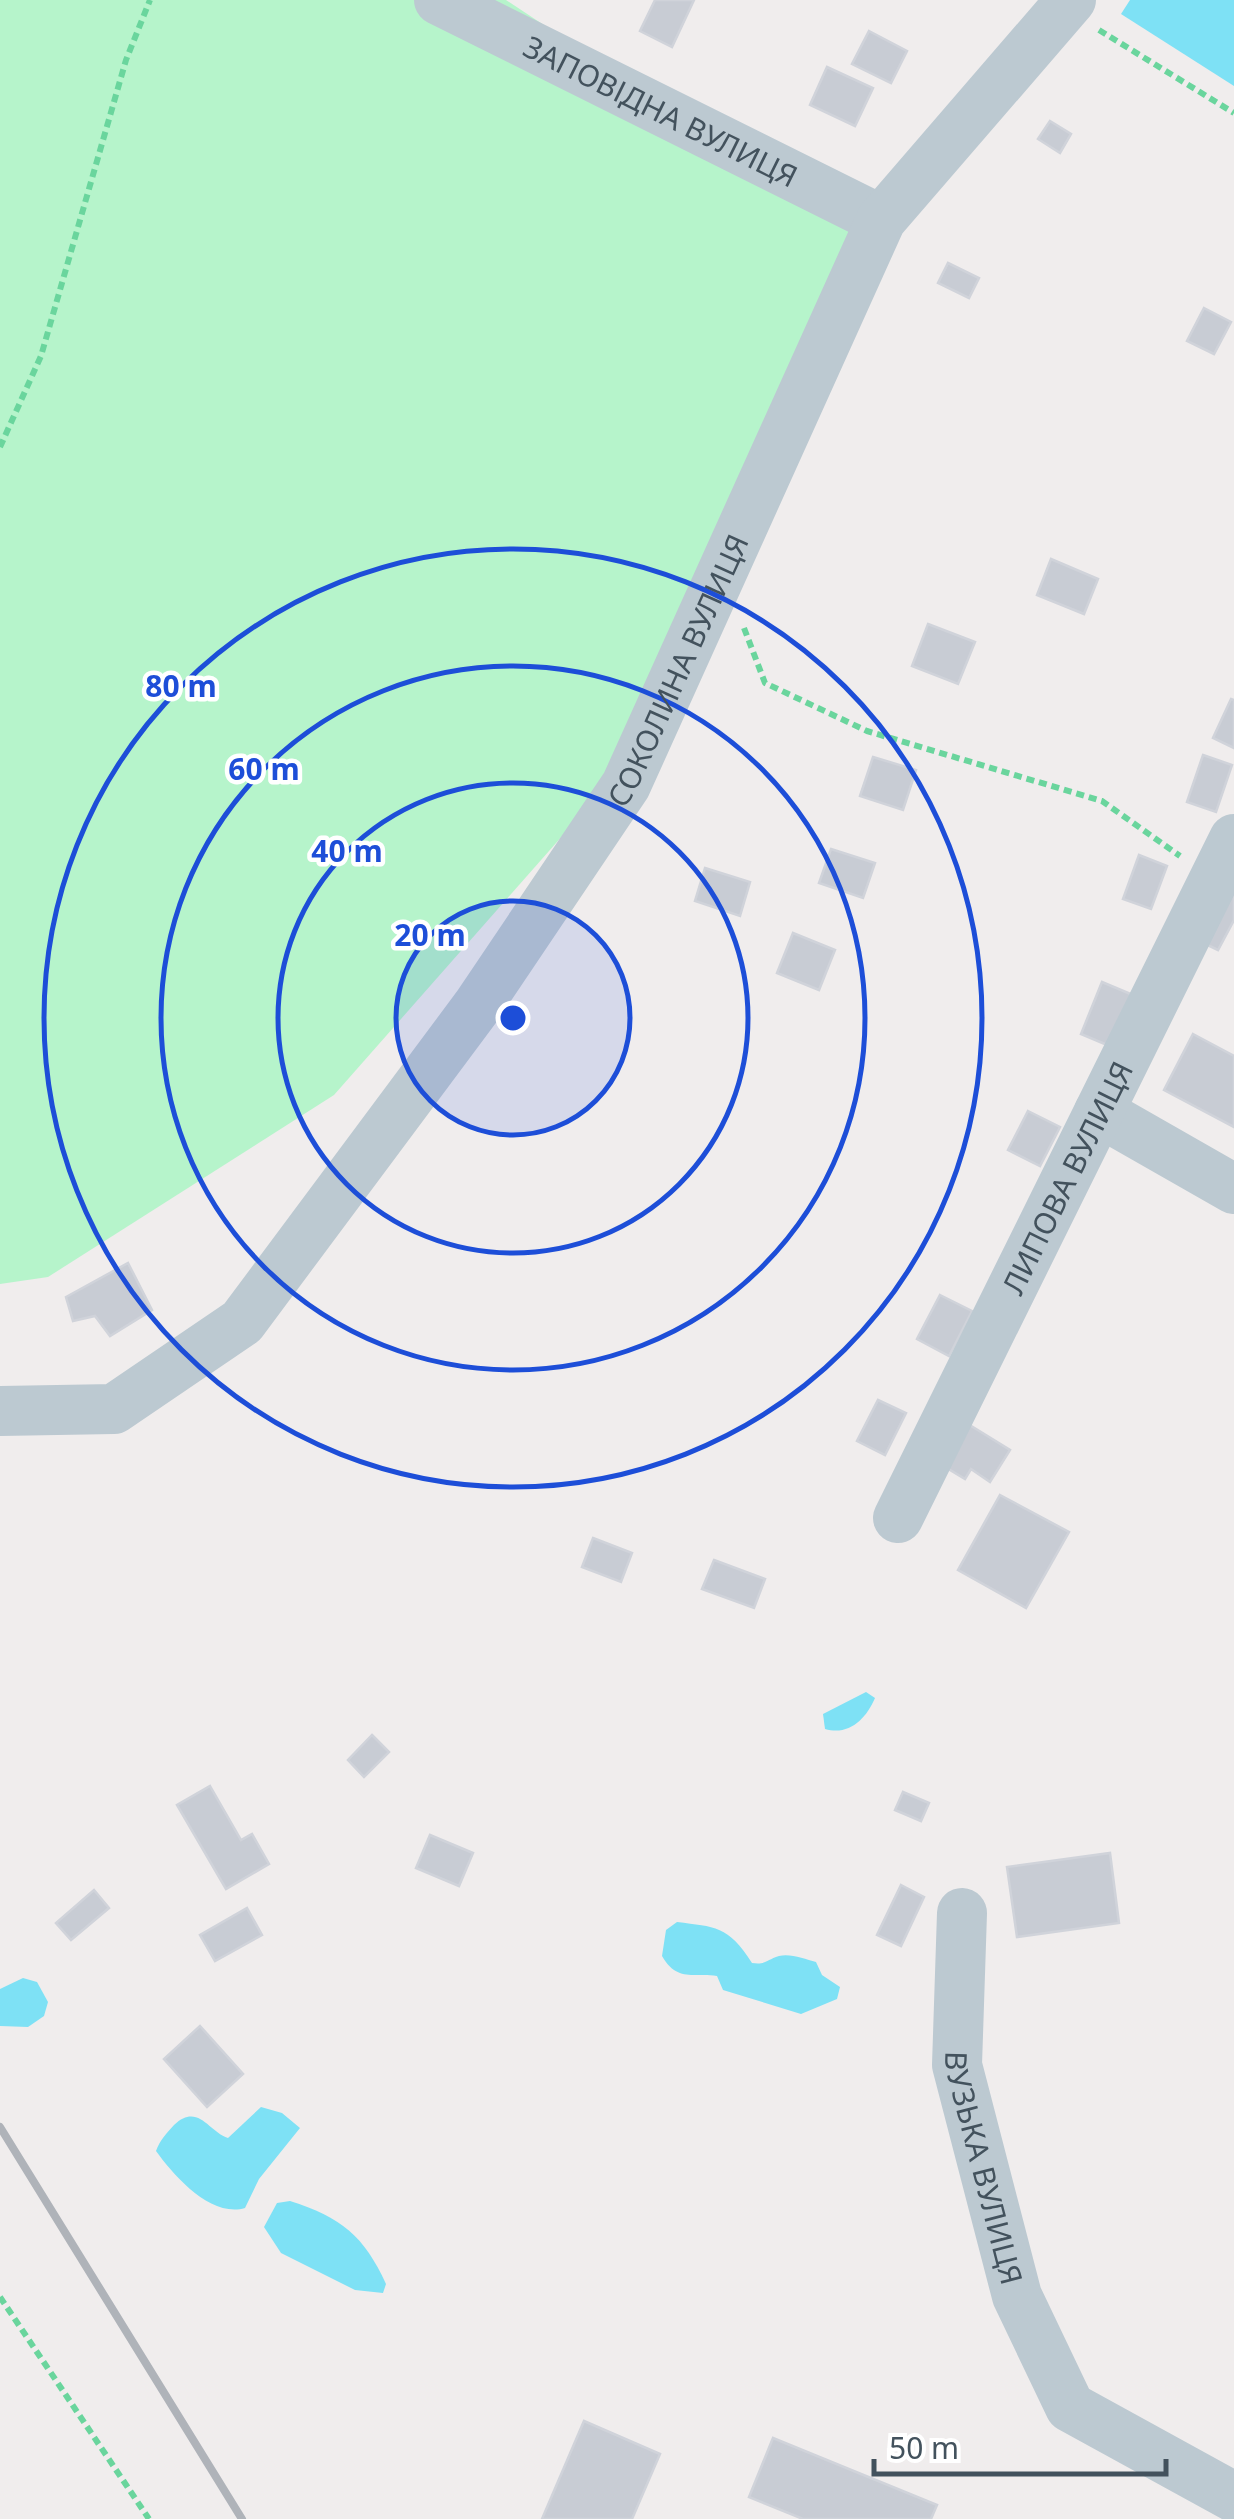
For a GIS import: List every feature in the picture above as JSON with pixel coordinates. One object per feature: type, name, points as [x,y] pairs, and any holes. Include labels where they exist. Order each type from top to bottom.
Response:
[{"type":"street","name":"СОКОЛИНА ВУЛИЦЯ","points":[[0,1411],[114,1409],[242,1322],[478,1005],[626,785],[724,576],[881,220],[1068,4]]},
{"type":"street","name":"ЗАПОВІДНА ВУЛИЦЯ","points":[[471,7],[881,220]]},
{"type":"street","name":"ЛИПОВА ВУЛИЦЯ","points":[[898,1518],[1224,859]]},
{"type":"street","points":[[1099,1112],[1234,1189]]},
{"type":"street","name":"ВУЗЬКА ВУЛИЦЯ","points":[[962,1913],[957,2066],[1017,2296],[1070,2407],[1234,2497]]},
{"type":"path","points":[[0,447],[41,356],[126,60],[150,0]]},
{"type":"path","points":[[1068,4],[1234,113]]},
{"type":"path","points":[[724,576],[765,684],[867,732],[1102,801],[1224,859]]},
{"type":"path","points":[[0,2297],[149,2519]]},
{"type":"green space","points":[[0,0],[506,0],[865,238],[594,800],[334,1095],[48,1277],[0,1284]]},
{"type":"water","points":[[1130,0],[1234,0],[1234,86],[1121,14]]},
{"type":"water","points":[[866,1692],[875,1698],[862,1719],[842,1730],[825,1729],[823,1714]]},
{"type":"water","points":[[677,1922],[720,1930],[736,1941],[752,1963],[783,1955],[816,1962],[822,1975],[840,1987],[837,1999],[801,2014],[723,1990],[717,1976],[680,1973],[662,1956],[666,1930]]},
{"type":"water","points":[[23,1978],[37,1982],[48,2002],[44,2016],[28,2027],[0,2026],[0,1989]]},
{"type":"water","points":[[261,2107],[282,2113],[300,2128],[259,2179],[245,2208],[219,2207],[194,2193],[156,2151],[182,2119],[197,2117],[228,2138]]},
{"type":"water","points":[[290,2201],[349,2230],[378,2267],[386,2284],[383,2293],[355,2290],[281,2253],[264,2227],[277,2203]]},
{"type":"building","points":[[655,0],[694,0],[672,47],[640,31]]},
{"type":"building","points":[[869,31],[907,51],[891,83],[852,64]]},
{"type":"building","points":[[827,67],[873,88],[855,126],[810,105]]},
{"type":"building","points":[[1050,121],[1071,134],[1060,153],[1038,139]]},
{"type":"building","points":[[948,263],[979,278],[969,298],[938,283]]},
{"type":"building","points":[[1204,308],[1231,322],[1214,354],[1187,341]]},
{"type":"building","points":[[1051,559],[1098,579],[1084,614],[1037,595]]},
{"type":"building","points":[[928,624],[975,642],[958,684],[912,666]]},
{"type":"building","points":[[1231,699],[1234,700],[1234,748],[1213,738]]},
{"type":"building","points":[[1203,755],[1232,765],[1216,812],[1187,802]]},
{"type":"building","points":[[873,757],[916,770],[903,810],[860,796]]},
{"type":"building","points":[[831,849],[875,863],[863,898],[819,883]]},
{"type":"building","points":[[1139,855],[1167,866],[1151,909],[1123,899]]},
{"type":"building","points":[[705,868],[750,882],[740,916],[695,901]]},
{"type":"building","points":[[1234,891],[1234,920],[1218,950],[1195,939]]},
{"type":"building","points":[[793,933],[835,950],[819,990],[777,973]]},
{"type":"building","points":[[1102,982],[1133,995],[1112,1047],[1081,1034]]},
{"type":"building","points":[[1193,1034],[1234,1056],[1234,1127],[1164,1090]]},
{"type":"building","points":[[1028,1111],[1060,1127],[1040,1166],[1008,1150]]},
{"type":"building","points":[[128,1263],[152,1310],[110,1336],[95,1316],[73,1321],[66,1297]]},
{"type":"building","points":[[940,1295],[972,1311],[949,1356],[917,1339]]},
{"type":"building","points":[[878,1400],[906,1413],[885,1455],[857,1441]]},
{"type":"building","points":[[968,1424],[1010,1450],[990,1482],[971,1469],[965,1479],[942,1465]]},
{"type":"building","points":[[1000,1495],[1069,1532],[1026,1608],[958,1570]]},
{"type":"building","points":[[593,1538],[632,1553],[621,1582],[582,1567]]},
{"type":"building","points":[[714,1560],[765,1579],[754,1608],[702,1589]]},
{"type":"building","points":[[372,1735],[389,1752],[364,1777],[348,1760]]},
{"type":"building","points":[[210,1786],[241,1840],[252,1834],[269,1864],[226,1889],[177,1805]]},
{"type":"building","points":[[903,1792],[929,1803],[921,1821],[895,1810]]},
{"type":"building","points":[[430,1835],[473,1853],[459,1886],[416,1868]]},
{"type":"building","points":[[1110,1853],[1119,1923],[1017,1937],[1007,1867]]},
{"type":"building","points":[[901,1885],[924,1897],[901,1946],[877,1935]]},
{"type":"building","points":[[94,1890],[109,1908],[71,1940],[56,1923]]},
{"type":"building","points":[[247,1908],[262,1935],[215,1961],[200,1935]]},
{"type":"building","points":[[200,2026],[243,2074],[207,2107],[164,2059]]},
{"type":"building","points":[[584,2421],[660,2454],[632,2519],[542,2519]]},
{"type":"building","points":[[773,2438],[937,2505],[931,2519],[803,2519],[749,2497]]},
{"type":"railway","points":[[0,2127],[242,2519]]}]
